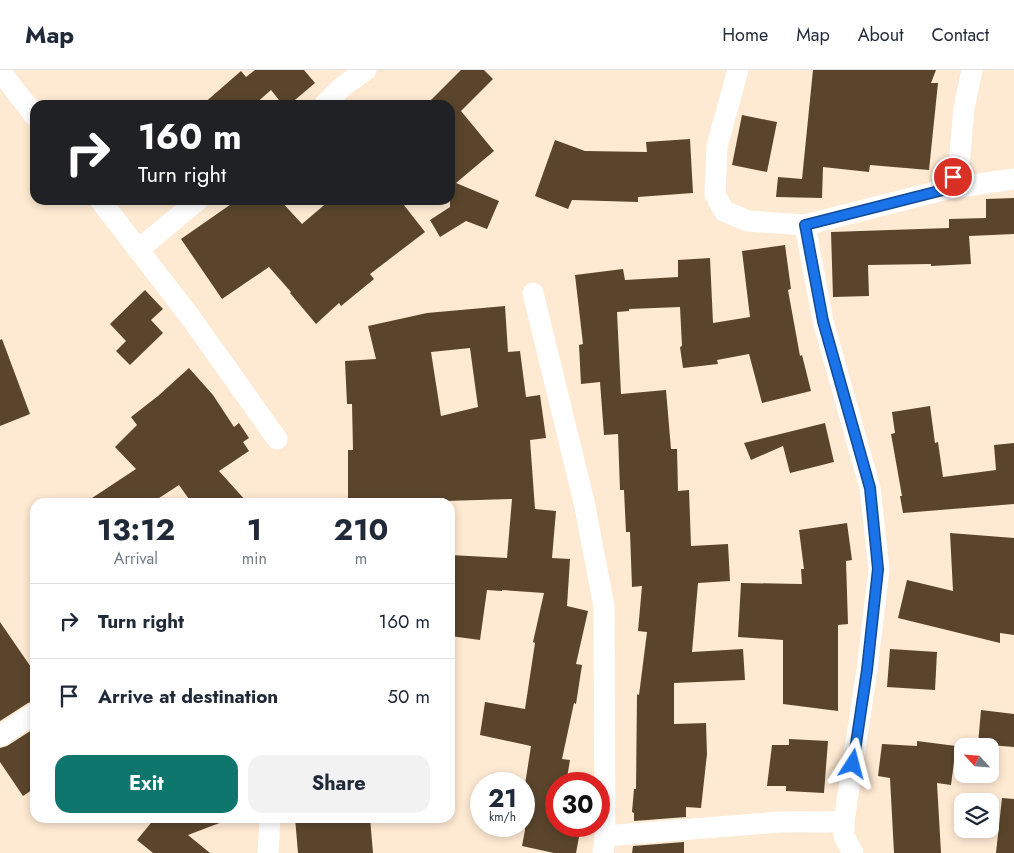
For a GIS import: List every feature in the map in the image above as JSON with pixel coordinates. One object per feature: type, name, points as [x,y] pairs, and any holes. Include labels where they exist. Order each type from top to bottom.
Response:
[{"type":"street","points":[[329,100],[342,87],[366,70]]},
{"type":"street","points":[[738,70],[717,146],[715,194],[724,211],[748,221],[805,225],[947,189],[1014,179]]},
{"type":"street","points":[[947,189],[959,165],[964,108],[972,70]]},
{"type":"street","points":[[0,71],[30,110]]},
{"type":"street","points":[[104,205],[191,318],[277,439]]},
{"type":"street","points":[[138,250],[192,205]]},
{"type":"street","points":[[805,225],[823,321],[870,488],[878,569],[867,670],[844,821],[844,836],[853,853]]},
{"type":"street","points":[[533,293],[584,502],[604,606],[604,844],[779,822],[823,823],[844,821]]},
{"type":"street","points":[[0,736],[30,716]]},
{"type":"street","points":[[268,853],[270,823]]},
{"type":"building","points":[[255,70],[304,70],[315,83],[295,100],[279,100],[271,90],[260,100],[208,100],[241,71],[246,77]]},
{"type":"building","points":[[461,70],[484,70],[493,79],[461,111],[494,151],[456,183],[499,201],[487,229],[466,221],[440,237],[430,220],[450,207],[450,205],[455,205],[455,100],[431,100]]},
{"type":"building","points":[[813,70],[936,70],[931,83],[938,83],[929,170],[870,165],[869,172],[823,167],[822,198],[776,197],[778,177],[802,179]]},
{"type":"building","points":[[742,115],[777,122],[767,172],[732,165]]},
{"type":"building","points":[[690,139],[693,193],[638,197],[638,202],[572,200],[568,209],[535,196],[555,140],[585,151],[647,152],[646,142]]},
{"type":"building","points":[[1014,198],[1014,234],[969,236],[971,264],[931,266],[931,264],[868,265],[869,296],[833,297],[831,232],[949,228],[949,219],[986,218],[986,199]]},
{"type":"building","points":[[230,205],[285,205],[302,224],[324,205],[404,205],[425,232],[370,274],[374,279],[341,306],[339,303],[316,324],[269,267],[222,299],[181,239]]},
{"type":"building","points":[[785,245],[791,289],[788,290],[800,356],[802,355],[811,391],[762,403],[749,354],[717,360],[718,364],[683,368],[680,347],[682,346],[680,307],[629,309],[629,311],[617,312],[621,394],[666,390],[671,449],[677,449],[678,491],[689,490],[691,546],[728,544],[730,581],[698,583],[692,652],[743,649],[745,680],[674,683],[674,724],[706,723],[707,754],[701,808],[686,807],[686,817],[634,821],[634,813],[632,812],[634,789],[636,789],[637,694],[639,695],[647,632],[638,631],[642,586],[632,587],[630,532],[626,532],[624,490],[620,490],[618,434],[604,435],[600,382],[581,384],[579,345],[583,344],[575,275],[623,269],[625,280],[678,277],[678,260],[710,258],[713,323],[750,317],[742,251]]},
{"type":"building","points":[[145,290],[163,309],[151,320],[163,333],[130,365],[116,351],[126,341],[110,324]]},
{"type":"building","points":[[505,306],[508,352],[520,351],[526,397],[540,395],[546,438],[530,440],[535,509],[556,511],[552,558],[570,559],[567,606],[588,611],[576,664],[582,665],[576,704],[574,703],[562,759],[570,760],[568,772],[545,772],[545,837],[579,837],[576,853],[554,853],[522,846],[524,837],[535,837],[535,772],[527,772],[531,746],[480,735],[485,702],[525,709],[535,643],[533,642],[544,593],[487,590],[480,640],[455,637],[455,555],[507,558],[512,499],[455,501],[455,498],[348,498],[348,450],[353,450],[352,404],[347,404],[345,361],[376,359],[368,326],[427,313]],"holes":[[[470,348],[478,407],[441,416],[431,352]]]},
{"type":"building","points":[[2,339],[30,414],[0,426],[0,340]]},
{"type":"building","points":[[189,368],[213,395],[234,427],[239,423],[249,438],[243,442],[249,451],[219,471],[243,498],[188,498],[179,485],[159,498],[92,498],[136,469],[115,447],[137,425],[131,417]]},
{"type":"building","points":[[930,406],[935,443],[938,442],[943,477],[996,470],[994,445],[1014,443],[1014,504],[903,513],[900,496],[902,496],[891,434],[895,433],[892,412]]},
{"type":"building","points":[[825,423],[834,462],[790,473],[783,446],[751,460],[744,443]]},
{"type":"building","points":[[847,523],[852,560],[846,561],[848,624],[838,625],[838,711],[783,704],[783,640],[738,637],[741,583],[802,584],[801,569],[804,569],[799,530]]},
{"type":"building","points":[[950,533],[1014,538],[1014,635],[1000,633],[1000,643],[898,618],[907,580],[953,591]]},
{"type":"building","points":[[0,622],[30,666],[30,702],[0,721]]},
{"type":"building","points":[[890,649],[937,652],[935,690],[887,687]]},
{"type":"building","points":[[981,710],[1014,714],[1014,747],[999,746],[999,738],[979,738]]},
{"type":"building","points":[[30,731],[30,791],[23,796],[0,762],[0,748],[7,746]]},
{"type":"building","points":[[789,739],[828,741],[824,793],[786,791],[786,786],[767,786],[772,745],[789,745]]},
{"type":"building","points":[[917,741],[954,746],[951,785],[937,783],[941,853],[894,853],[890,778],[878,776],[882,744],[917,746]]},
{"type":"building","points":[[1002,798],[1014,799],[1014,853],[996,853]]},
{"type":"building","points":[[151,823],[220,823],[188,835],[210,853],[153,853],[137,840]]},
{"type":"building","points":[[295,823],[370,823],[373,853],[298,853]]},
{"type":"building","points":[[684,842],[684,853],[632,853],[633,846]]},
{"type":"route","points":[[853,764],[867,670],[878,569],[870,488],[823,321],[805,225],[947,189],[953,177]]}]
